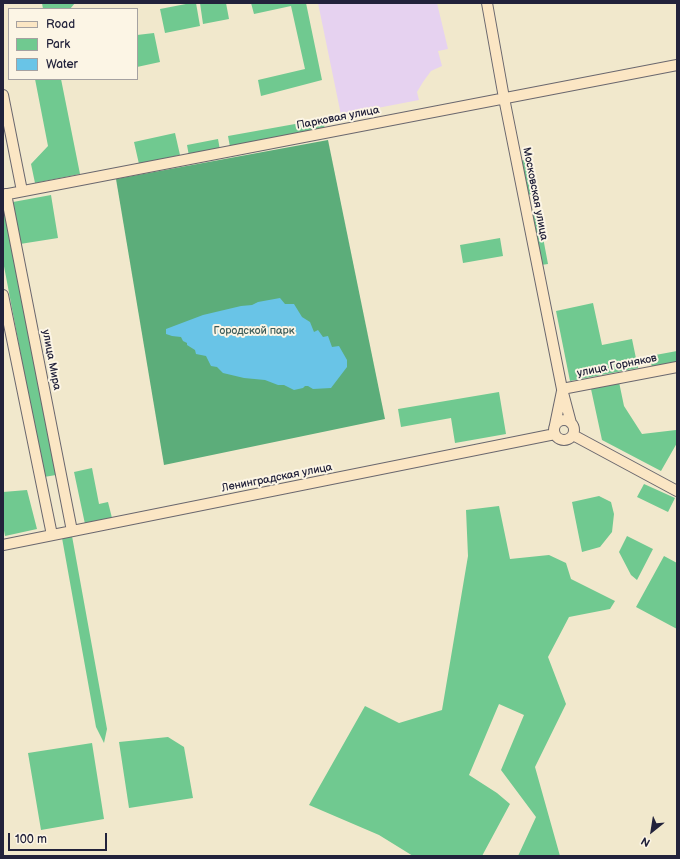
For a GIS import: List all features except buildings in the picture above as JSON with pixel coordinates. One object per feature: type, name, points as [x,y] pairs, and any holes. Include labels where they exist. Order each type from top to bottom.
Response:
[{"type":"main road","name":"Московская улица","points":[[487,3],[504,98],[562,390],[572,423]]},
{"type":"main road","name":"Парковая улица","points":[[4,194],[677,65]]},
{"type":"main road","points":[[3,95],[22,191]]},
{"type":"main road","name":"улица Мира","points":[[4,194],[72,531]]},
{"type":"main road","points":[[3,295],[52,535]]},
{"type":"main road","name":"улица Горняков","points":[[562,390],[677,367]]},
{"type":"main road","name":"Московская улица","points":[[555,430],[562,390]]},
{"type":"main road","points":[[560,420],[572,423],[574,427],[570,438],[564,440],[559,438],[555,430],[560,420]]},
{"type":"main road","name":"Ленинградская улица","points":[[3,545],[555,430]]},
{"type":"main road","points":[[572,435],[677,491]]},
{"type":"shaded area","points":[[318,3],[437,3],[448,49],[438,51],[442,66],[431,71],[423,82],[417,92],[419,100],[341,115]]},
{"type":"green space","points":[[42,3],[75,3],[71,8],[43,8]]},
{"type":"green space","points":[[196,3],[200,26],[165,33],[160,9]]},
{"type":"green space","points":[[200,3],[226,3],[229,19],[203,24]]},
{"type":"green space","points":[[251,3],[306,3],[322,80],[261,96],[258,80],[305,69],[291,6],[254,14]]},
{"type":"green space","points":[[154,33],[160,62],[138,67],[138,35]]},
{"type":"green space","points":[[35,80],[61,80],[80,174],[35,183],[31,164],[48,146]]},
{"type":"green space","points":[[323,119],[325,130],[230,147],[228,136]]},
{"type":"green space","points":[[175,133],[180,155],[139,164],[134,142]]},
{"type":"green space","points":[[218,139],[220,150],[189,156],[187,145]]},
{"type":"green space","name":"Городской парк","points":[[328,140],[385,419],[164,465],[116,179]]},
{"type":"green space","points":[[528,159],[536,193],[528,195],[520,161]]},
{"type":"green space","points":[[51,195],[58,238],[20,244],[13,202]]},
{"type":"green space","points":[[3,207],[5,207],[56,475],[44,477],[3,261]]},
{"type":"green space","points":[[538,211],[548,264],[541,265],[530,213]]},
{"type":"green space","points":[[500,238],[503,256],[463,263],[460,245]]},
{"type":"green space","points":[[593,303],[602,345],[632,339],[638,368],[570,381],[556,311]]},
{"type":"green space","points":[[677,351],[677,363],[652,368],[650,356]]},
{"type":"green space","points":[[619,382],[624,406],[642,434],[676,430],[677,432],[677,443],[661,471],[602,440],[591,389]]},
{"type":"green space","points":[[499,392],[506,434],[455,443],[451,418],[401,427],[398,409]]},
{"type":"green space","points":[[92,468],[99,504],[108,502],[112,518],[85,524],[74,472]]},
{"type":"green space","points":[[644,484],[675,498],[668,512],[637,497]]},
{"type":"green space","points":[[27,490],[37,529],[5,536],[3,525],[3,492]]},
{"type":"green space","points":[[599,496],[611,502],[614,514],[612,532],[600,547],[582,552],[572,502]]},
{"type":"green space","points":[[499,506],[510,559],[549,555],[566,563],[571,579],[615,601],[610,609],[569,617],[548,657],[566,704],[535,767],[560,856],[518,856],[536,817],[501,770],[524,715],[499,704],[469,775],[497,793],[510,804],[482,856],[413,856],[379,835],[309,805],[365,706],[399,723],[442,710],[468,556],[466,510]]},
{"type":"green space","points":[[72,536],[107,729],[104,743],[96,727],[62,538]]},
{"type":"green space","points":[[627,536],[653,549],[637,580],[631,575],[619,552]]},
{"type":"green space","points":[[664,556],[677,563],[677,629],[636,607]]},
{"type":"green space","points":[[168,737],[184,747],[193,798],[129,808],[119,742]]},
{"type":"green space","points":[[92,743],[104,819],[41,830],[28,753]]},
{"type":"water","points":[[280,298],[285,304],[294,304],[302,317],[310,322],[314,332],[318,330],[323,337],[328,336],[332,347],[339,346],[347,360],[347,367],[331,388],[313,389],[305,386],[294,390],[284,385],[278,385],[265,380],[244,378],[223,373],[217,367],[211,366],[206,356],[196,354],[195,350],[187,345],[181,337],[166,334],[166,329],[203,315]]}]
